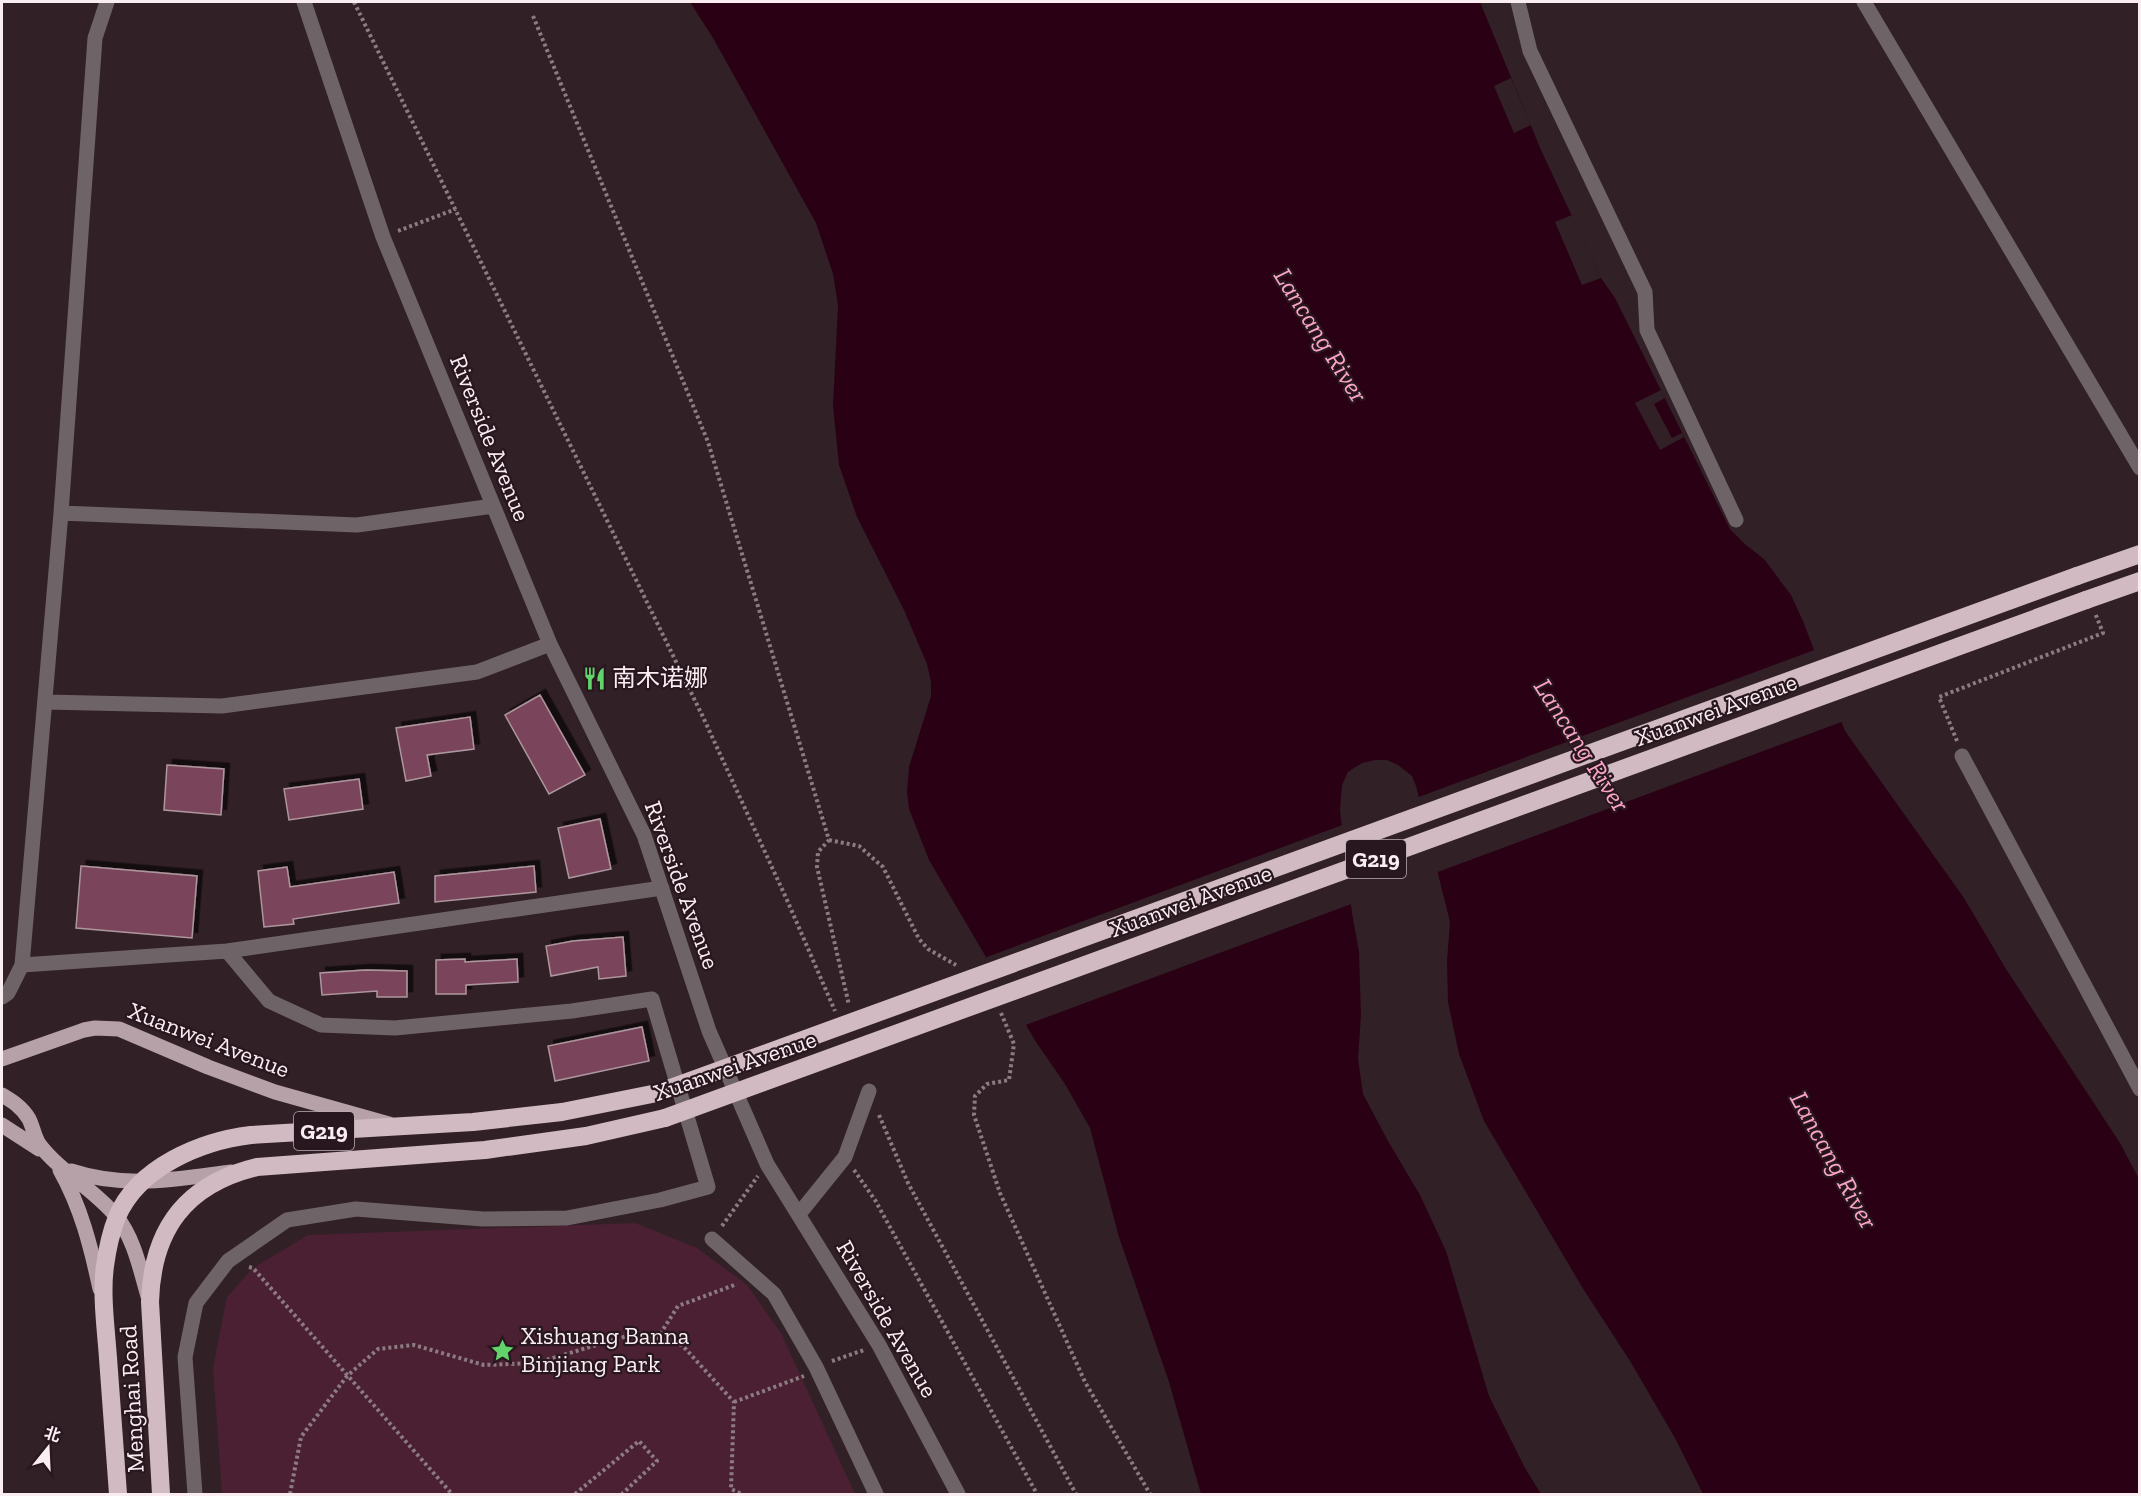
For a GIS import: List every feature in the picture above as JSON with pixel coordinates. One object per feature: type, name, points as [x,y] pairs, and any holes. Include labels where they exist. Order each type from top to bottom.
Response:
[{"type":"highway","name":"Xuanwei Avenue","points":[[105,1314],[104,1268],[117,1217],[152,1173],[199,1146],[225,1138],[251,1135],[401,1127],[562,1112],[657,1093],[2139,554]]},
{"type":"highway","name":"Xuanwei Avenue","points":[[150,1302],[155,1255],[173,1219],[201,1190],[219,1179],[238,1172],[267,1166],[485,1150],[586,1136],[665,1118],[2139,581]]},
{"type":"highway","name":"Menghai Road","points":[[150,1302],[161,1494]]},
{"type":"highway","name":"Menghai Road","points":[[105,1314],[118,1494]]},
{"type":"main road","name":"Xuanwei Avenue","points":[[2,1059],[84,1030],[119,1029],[208,1067],[275,1092],[401,1127]]},
{"type":"main road","points":[[2,1095],[18,1105],[29,1119],[39,1143],[56,1162],[105,1203],[117,1217],[134,1250],[150,1302]]},
{"type":"main road","name":"Xuanwei Avenue","points":[[2,1125],[72,1172],[89,1177],[142,1183],[238,1172]]},
{"type":"main road","points":[[56,1162],[73,1193],[92,1251],[105,1314]]},
{"type":"street","points":[[2,997],[8,993],[22,965],[61,513],[95,38],[107,2]]},
{"type":"street","name":"Riverside Avenue","points":[[304,2],[383,237],[550,644],[644,835],[709,1031],[767,1164],[879,1345],[958,1494]]},
{"type":"street","points":[[1518,2],[1530,51],[1646,292],[1647,330],[1736,520]]},
{"type":"street","points":[[1864,2],[2139,468]]},
{"type":"street","points":[[61,513],[357,525],[493,506]]},
{"type":"street","points":[[46,702],[222,706],[477,672],[550,644]]},
{"type":"street","points":[[1962,756],[2139,1089]]},
{"type":"street","points":[[22,965],[227,951],[662,888]]},
{"type":"street","points":[[195,1494],[185,1357],[196,1303],[228,1261],[287,1220],[356,1209],[483,1219],[567,1218],[660,1200],[708,1187],[652,999],[572,1011],[395,1028],[321,1025],[269,1001],[227,951]]},
{"type":"street","points":[[799,1214],[845,1157],[869,1091]]},
{"type":"street","points":[[712,1239],[774,1294],[816,1367],[876,1494]]},
{"type":"path","points":[[354,2],[703,717],[787,900],[837,1017]]},
{"type":"path","points":[[533,16],[708,442],[829,840]]},
{"type":"path","points":[[383,237],[456,209]]},
{"type":"path","points":[[1962,756],[1939,697],[2103,633],[2088,600]]},
{"type":"path","points":[[829,840],[859,846],[883,867],[919,939],[928,949],[964,969]]},
{"type":"path","points":[[829,840],[818,852],[817,867],[851,1013]]},
{"type":"path","points":[[1000,1011],[1014,1044],[1009,1080],[987,1084],[975,1096],[974,1115],[1000,1193],[1085,1382],[1150,1494]]},
{"type":"path","points":[[869,1091],[908,1183],[1076,1494]]},
{"type":"path","points":[[845,1157],[875,1200],[1037,1494]]},
{"type":"path","points":[[712,1239],[767,1164]]},
{"type":"path","points":[[228,1261],[253,1268],[452,1494]]},
{"type":"path","points":[[657,1339],[678,1306],[755,1277]]},
{"type":"path","points":[[290,1494],[301,1437],[347,1376],[378,1349],[414,1346],[484,1365],[536,1364],[637,1333],[682,1345],[734,1402],[731,1489],[742,1494]]},
{"type":"path","points":[[734,1402],[801,1378],[816,1367],[879,1345]]},
{"type":"path","points":[[575,1494],[639,1441],[657,1461],[622,1494]]},
{"type":"shaded area","name":"Xishuang Banna Binjiang Park","points":[[635,1223],[697,1248],[747,1285],[781,1333],[855,1494],[222,1494],[213,1368],[227,1297],[253,1268],[308,1235]]},
{"type":"water","name":"Lancang River","points":[[690,2],[1480,2],[1541,150],[1601,278],[1615,298],[1730,529],[1764,559],[1791,595],[1845,731],[1964,898],[2006,969],[2120,1143],[2139,1179],[2139,1494],[1703,1494],[1675,1438],[1630,1361],[1582,1287],[1484,1121],[1459,1054],[1448,1002],[1447,961],[1450,922],[1416,786],[1412,776],[1398,765],[1387,760],[1375,760],[1362,763],[1348,772],[1342,785],[1340,810],[1359,952],[1361,1015],[1358,1059],[1363,1094],[1420,1195],[1446,1251],[1489,1396],[1525,1468],[1541,1494],[1201,1494],[1169,1382],[1119,1237],[1090,1128],[1065,1084],[1036,1042],[929,860],[909,809],[907,792],[909,767],[931,696],[931,682],[927,664],[904,610],[857,517],[839,465],[833,406],[838,305],[833,274],[816,223],[713,38]]},
{"type":"pier","points":[[1511,78],[1531,125],[1514,133],[1494,86]]},
{"type":"pier","points":[[1572,215],[1601,278],[1582,285],[1555,222]]},
{"type":"pier","points":[[1661,390],[1665,398],[1654,404],[1672,438],[1682,433],[1684,437],[1660,450],[1635,403]]},
{"type":"pier","points":[[1817,649],[1844,721],[1435,873],[1416,798]]},
{"type":"pier","points":[[1345,824],[1354,903],[1023,1026],[984,958]]},
{"type":"building","points":[[540,695],[585,775],[549,794],[505,715]]},
{"type":"building","points":[[470,717],[474,749],[427,755],[431,776],[406,781],[396,728]]},
{"type":"building","points":[[167,765],[224,769],[221,815],[164,810]]},
{"type":"building","points":[[359,779],[363,809],[289,820],[284,789]]},
{"type":"building","points":[[600,819],[611,869],[569,878],[558,828]]},
{"type":"building","points":[[81,866],[197,876],[192,938],[76,928]]},
{"type":"building","points":[[534,866],[536,892],[435,902],[435,876]]},
{"type":"building","points":[[287,867],[290,887],[394,872],[399,903],[293,919],[294,924],[264,927],[258,871]]},
{"type":"building","points":[[623,937],[626,976],[599,979],[598,967],[551,976],[546,946],[573,941]]},
{"type":"building","points":[[465,959],[465,962],[517,959],[518,982],[466,985],[466,994],[436,994],[436,960]]},
{"type":"building","points":[[366,970],[407,971],[407,997],[377,997],[377,991],[322,995],[320,973]]},
{"type":"building","points":[[642,1027],[649,1061],[555,1081],[548,1046]]},
{"type":"place","name":"南木诺娜","points":[[594,678]]},
{"type":"place","name":"Xishuang Banna Binjiang Park","points":[[503,1350]]}]
